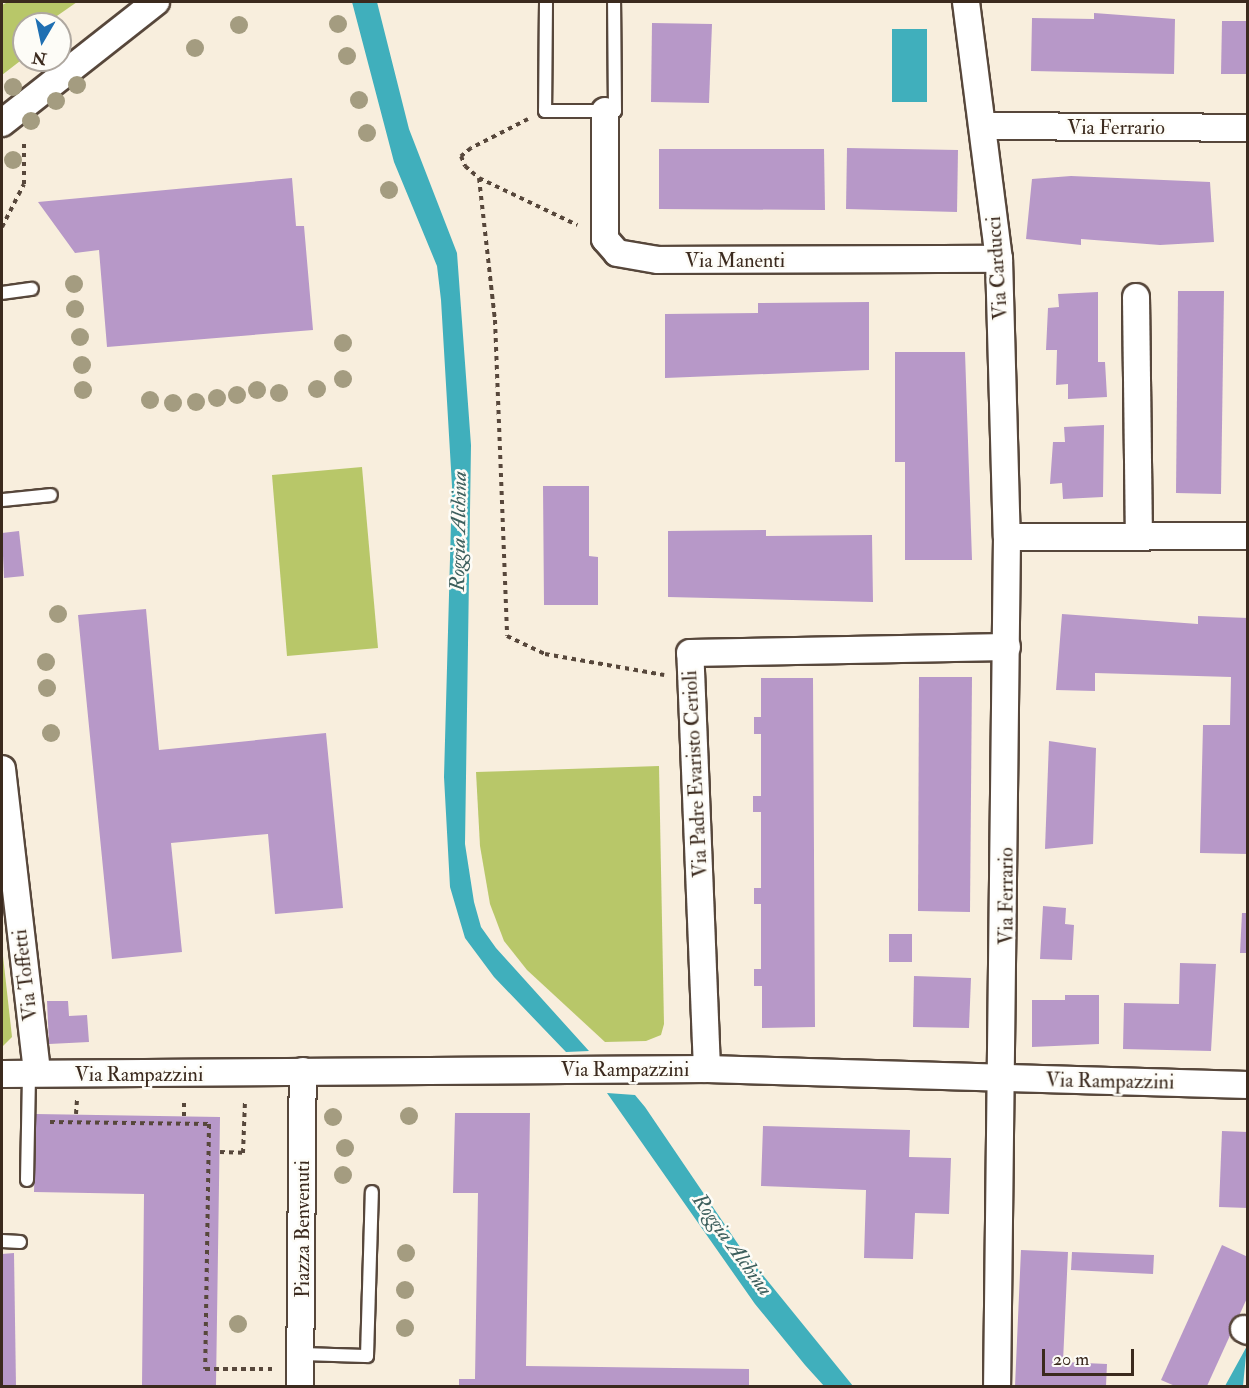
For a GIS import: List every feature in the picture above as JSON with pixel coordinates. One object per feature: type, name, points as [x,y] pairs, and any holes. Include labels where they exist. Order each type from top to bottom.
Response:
[{"type":"street","points":[[8,117],[156,2]]},
{"type":"street","name":"Via Carducci","points":[[966,2],[985,126],[999,258],[1007,537]]},
{"type":"street","points":[[605,111],[605,239]]},
{"type":"street","name":"Via Ferrario","points":[[985,126],[1248,128]]},
{"type":"street","name":"Via Manenti","points":[[605,239],[617,253],[633,258],[999,258]]},
{"type":"street","points":[[1136,297],[1139,535]]},
{"type":"street","points":[[1007,537],[1248,536]]},
{"type":"street","name":"Via Ferrario","points":[[997,1386],[1004,1079],[1007,537]]},
{"type":"street","name":"Via Padre Evaristo Cerioli","points":[[707,1069],[690,653],[1007,647]]},
{"type":"street","name":"Via Toffetti","points":[[2,769],[33,1074]]},
{"type":"street","name":"Via Rampazzini","points":[[2,1074],[707,1069],[1248,1085]]},
{"type":"street","name":"Piazza Benvenuti","points":[[300,1370],[303,1071]]},
{"type":"lane","points":[[546,2],[545,111],[615,111],[614,2]]},
{"type":"lane","points":[[2,292],[32,289]]},
{"type":"lane","points":[[2,500],[51,495]]},
{"type":"lane","points":[[27,1180],[33,1074]]},
{"type":"lane","points":[[300,1370],[367,1356],[372,1192]]},
{"type":"lane","points":[[2,1241],[20,1242]]},
{"type":"path","points":[[545,111],[461,156],[479,178],[605,239]]},
{"type":"path","points":[[2,226],[24,184],[26,147],[8,117]]},
{"type":"path","points":[[479,178],[495,320],[507,636],[545,654],[657,675],[690,674]]},
{"type":"path","points":[[220,1152],[243,1153],[246,1073]]},
{"type":"path","points":[[45,1122],[209,1124],[205,1369],[300,1370]]},
{"type":"green space","points":[[8,2],[77,2],[63,12],[12,12],[12,67],[2,75],[2,5]]},
{"type":"green space","points":[[362,467],[378,648],[287,656],[272,475]]},
{"type":"green space","points":[[659,766],[664,1024],[661,1035],[646,1041],[605,1042],[527,970],[504,941],[490,904],[480,846],[476,772]]},
{"type":"green space","points":[[2,947],[12,1037],[2,1047]]},
{"type":"water","name":"Roggia Alchina","points":[[352,2],[377,2],[409,129],[457,253],[471,445],[465,844],[474,902],[481,927],[496,948],[589,1051],[566,1052],[494,977],[465,938],[450,887],[444,777],[452,486],[441,300],[437,266],[394,162]]},
{"type":"water","points":[[892,29],[927,29],[927,102],[892,102]]},
{"type":"water","name":"Roggia Alchina","points":[[607,1093],[635,1095],[740,1247],[853,1386],[824,1386],[805,1365],[755,1304]]},
{"type":"water","points":[[1247,1346],[1243,1386],[1225,1386]]},
{"type":"building","points":[[1094,13],[1175,19],[1174,74],[1031,71],[1032,18],[1094,19]]},
{"type":"building","points":[[1222,21],[1248,21],[1248,74],[1221,74]]},
{"type":"building","points":[[652,23],[712,24],[709,103],[651,102]]},
{"type":"building","points":[[847,148],[958,150],[957,212],[846,209]]},
{"type":"building","points":[[659,149],[824,149],[825,210],[659,209]]},
{"type":"building","points":[[1071,176],[1210,182],[1214,242],[1160,245],[1081,239],[1081,245],[1026,239],[1032,179]]},
{"type":"building","points":[[292,178],[296,226],[304,226],[313,330],[107,347],[99,250],[75,253],[38,202]]},
{"type":"building","points":[[1178,291],[1224,291],[1221,494],[1176,493]]},
{"type":"building","points":[[1098,292],[1098,362],[1105,362],[1107,397],[1068,399],[1068,384],[1056,385],[1057,350],[1046,350],[1048,308],[1059,307],[1058,294]]},
{"type":"building","points":[[869,302],[869,370],[665,378],[665,314],[758,313],[758,303]]},
{"type":"building","points":[[895,352],[965,352],[972,560],[905,560],[905,462],[895,462]]},
{"type":"building","points":[[1104,425],[1103,497],[1063,499],[1062,483],[1050,484],[1053,442],[1065,442],[1064,427]]},
{"type":"building","points":[[543,486],[589,486],[589,556],[598,557],[598,605],[544,605]]},
{"type":"building","points":[[766,530],[766,536],[872,535],[873,602],[668,597],[668,531]]},
{"type":"building","points":[[19,531],[24,576],[4,578],[2,533]]},
{"type":"building","points":[[146,609],[159,750],[326,733],[343,908],[275,914],[268,834],[171,843],[182,952],[112,959],[78,615]]},
{"type":"building","points":[[1062,614],[1198,624],[1198,616],[1248,618],[1248,854],[1200,853],[1203,725],[1230,725],[1231,677],[1095,673],[1095,691],[1056,690]]},
{"type":"building","points":[[919,677],[972,677],[970,912],[918,911]]},
{"type":"building","points":[[761,678],[813,678],[815,1027],[762,1028],[762,986],[754,986],[754,969],[761,969],[761,904],[754,904],[754,888],[761,888],[761,812],[753,812],[753,796],[761,796],[761,734],[754,734],[754,717],[761,717]]},
{"type":"building","points":[[1049,741],[1096,748],[1093,844],[1045,849]]},
{"type":"building","points":[[1043,906],[1066,908],[1065,924],[1074,925],[1072,960],[1040,959]]},
{"type":"building","points":[[1242,913],[1248,913],[1248,953],[1240,953]]},
{"type":"building","points":[[889,934],[912,934],[912,962],[889,962]]},
{"type":"building","points":[[1180,963],[1216,964],[1211,1051],[1123,1049],[1124,1003],[1179,1004]]},
{"type":"building","points":[[914,976],[971,978],[969,1028],[913,1027]]},
{"type":"building","points":[[1065,995],[1099,995],[1099,1044],[1032,1047],[1032,1000],[1065,1000]]},
{"type":"building","points":[[47,1001],[68,1001],[69,1016],[87,1015],[89,1042],[49,1044]]},
{"type":"building","points":[[455,1113],[530,1113],[526,1366],[749,1369],[749,1386],[459,1386],[459,1379],[475,1379],[478,1193],[453,1193]]},
{"type":"building","points":[[36,1114],[220,1117],[216,1386],[142,1386],[144,1194],[34,1192]]},
{"type":"building","points":[[763,1126],[910,1130],[909,1157],[951,1158],[949,1214],[915,1213],[913,1259],[864,1258],[866,1190],[761,1186]]},
{"type":"building","points":[[1222,1131],[1248,1132],[1248,1208],[1219,1207]]},
{"type":"building","points":[[1222,1245],[1248,1257],[1248,1296],[1207,1386],[1175,1386],[1161,1380]]},
{"type":"building","points":[[1021,1250],[1068,1252],[1063,1362],[1107,1364],[1106,1386],[1015,1386]]},
{"type":"building","points":[[1072,1252],[1154,1255],[1153,1274],[1071,1270]]},
{"type":"building","points":[[14,1253],[16,1386],[2,1386],[2,1254]]}]
